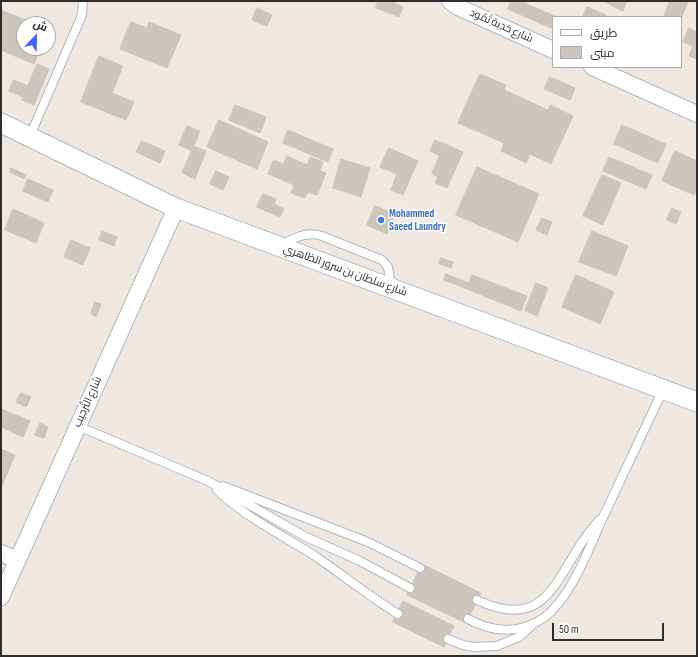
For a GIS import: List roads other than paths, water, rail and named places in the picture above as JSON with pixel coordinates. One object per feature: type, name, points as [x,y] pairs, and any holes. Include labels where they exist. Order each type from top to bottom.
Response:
[{"type":"street","name":"شارع حَدبة ثَمُود","points":[[450,1],[458,7],[552,50]]},
{"type":"street","points":[[594,68],[697,114]]},
{"type":"street","name":"شارع سلطان بن سرور الظاهري","points":[[1,123],[176,208],[697,402]]},
{"type":"street","name":"شارع التَّرحِيب","points":[[1,597],[176,208]]},
{"type":"street","points":[[1,553],[17,560]]},
{"type":"lane","points":[[30,136],[82,15],[83,1]]},
{"type":"lane","points":[[279,246],[305,234],[317,234],[382,260],[388,267],[391,288]]},
{"type":"lane","points":[[448,639],[463,645],[474,647],[497,646],[519,637],[533,624],[545,616],[562,597],[570,587],[592,544],[663,389]]},
{"type":"lane","points":[[78,426],[208,481],[246,494],[368,542],[420,568]]},
{"type":"lane","points":[[208,481],[304,536],[366,564],[410,588]]},
{"type":"lane","points":[[208,481],[226,499],[241,510],[318,558],[372,598],[398,614]]},
{"type":"lane","points":[[477,600],[500,609],[511,610],[528,607],[544,599],[552,591],[582,543],[604,515]]},
{"type":"lane","points":[[468,619],[488,628],[498,630],[518,629],[533,624]]},
{"type":"place","name":"Mohammed Saeed Laundry","points":[[381,220]]}]
